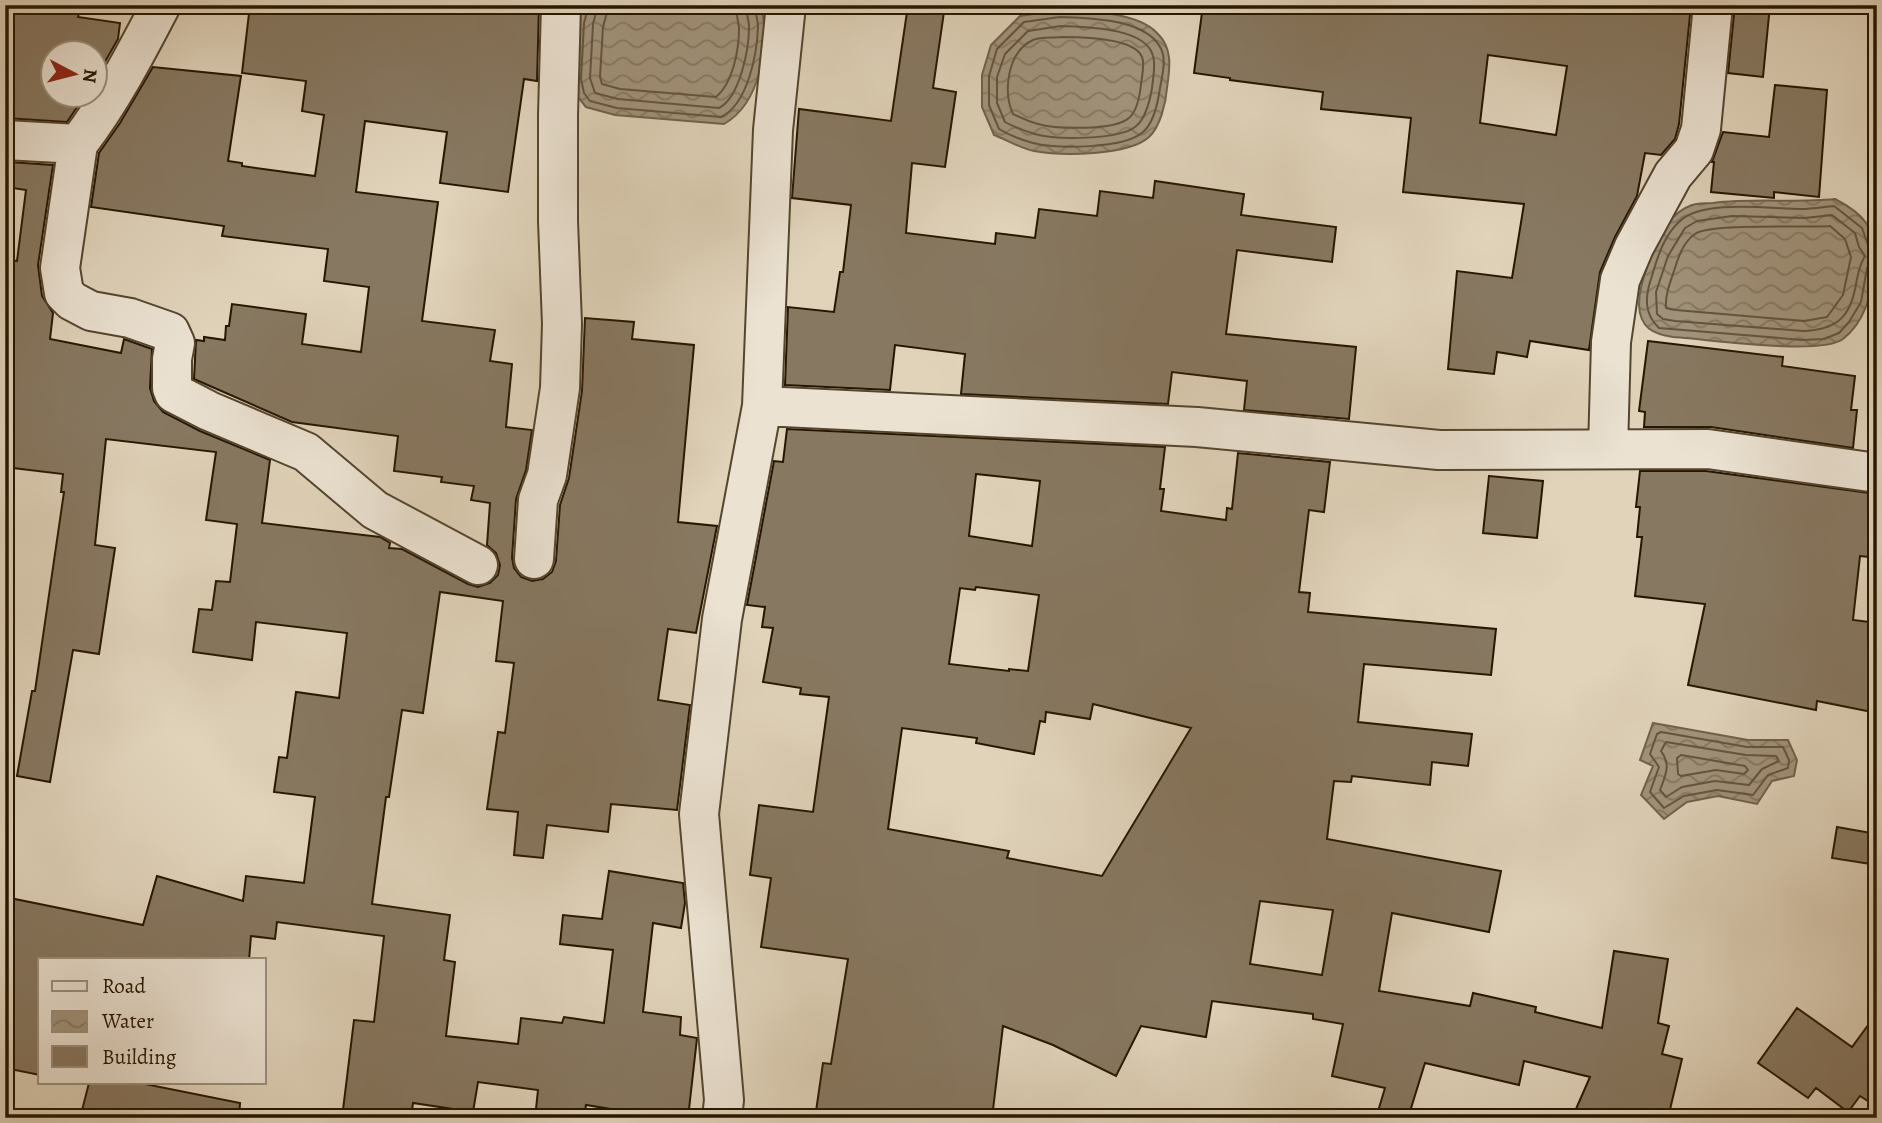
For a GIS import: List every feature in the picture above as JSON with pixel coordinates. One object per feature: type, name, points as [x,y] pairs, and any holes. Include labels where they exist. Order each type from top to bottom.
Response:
[{"type":"street","points":[[161,5],[106,105],[78,144],[60,268],[64,293],[72,301],[91,311],[130,318],[170,332],[175,343],[172,359],[174,393],[209,411],[306,452],[375,510],[478,565]]},
{"type":"street","points":[[534,559],[538,499],[547,475],[560,388],[562,324],[558,115],[561,5]]},
{"type":"street","points":[[722,1118],[724,1100],[699,814],[722,619],[762,406],[773,130],[786,5]]},
{"type":"street","points":[[1608,449],[1611,342],[1620,280],[1634,247],[1673,176],[1695,150],[1701,129],[1713,5]]},
{"type":"street","points":[[5,140],[78,144]]},
{"type":"street","points":[[762,406],[1197,427],[1439,450],[1708,449],[1877,473]]},
{"type":"water","points":[[583,5],[761,5],[764,20],[763,54],[760,71],[747,102],[724,124],[615,115],[586,107],[577,96],[577,21]]},
{"type":"water","points":[[1060,10],[1125,17],[1148,26],[1162,39],[1168,51],[1169,73],[1164,107],[1149,137],[1126,148],[1111,151],[1060,154],[1029,150],[994,135],[982,107],[982,75],[991,45],[1020,16]]},
{"type":"water","points":[[1835,199],[1854,210],[1867,223],[1874,250],[1872,283],[1867,304],[1851,332],[1843,339],[1812,346],[1762,345],[1673,337],[1654,332],[1645,324],[1640,313],[1639,299],[1650,258],[1665,227],[1684,209],[1697,204]]},
{"type":"water","points":[[1653,723],[1748,740],[1788,740],[1797,760],[1794,776],[1772,781],[1757,804],[1718,796],[1687,802],[1664,819],[1641,795],[1653,766],[1640,760]]},
{"type":"building","points":[[9,5],[79,13],[78,17],[120,23],[118,39],[108,56],[108,38],[38,38],[38,108],[76,108],[67,122],[5,118],[5,31]]},
{"type":"building","points":[[250,5],[539,5],[537,81],[524,79],[508,192],[440,183],[447,132],[365,121],[356,192],[438,202],[422,321],[495,330],[490,361],[512,364],[506,427],[532,430],[526,470],[516,499],[512,558],[514,568],[521,577],[532,581],[543,579],[552,572],[556,561],[560,505],[569,478],[582,391],[585,318],[634,322],[632,339],[694,345],[678,522],[717,526],[696,633],[668,629],[658,700],[690,705],[677,810],[611,804],[608,832],[547,825],[543,858],[514,855],[518,812],[487,809],[498,732],[505,733],[514,663],[496,661],[503,601],[440,592],[423,713],[402,710],[389,797],[386,797],[372,904],[450,915],[444,960],[455,962],[446,1036],[518,1044],[521,1018],[562,1023],[564,1017],[604,1023],[613,950],[560,944],[563,915],[602,919],[609,871],[683,883],[685,903],[681,928],[653,923],[643,1012],[681,1017],[680,1035],[697,1038],[688,1118],[665,1118],[586,1105],[584,1118],[535,1118],[538,1090],[478,1082],[473,1112],[413,1103],[411,1118],[342,1118],[354,1020],[374,1022],[384,936],[277,922],[275,939],[251,936],[249,958],[38,958],[38,1075],[5,1068],[5,897],[143,925],[157,876],[243,901],[246,876],[304,883],[315,797],[274,792],[279,757],[287,758],[296,692],[339,698],[347,633],[256,622],[252,660],[193,652],[199,609],[212,610],[216,581],[230,582],[237,524],[206,520],[216,452],[106,439],[95,545],[115,548],[99,654],[73,650],[50,782],[17,776],[32,691],[35,691],[64,492],[61,492],[63,474],[5,467],[5,298],[10,260],[17,261],[26,190],[6,187],[9,162],[53,165],[38,265],[42,296],[53,313],[50,339],[121,353],[124,339],[152,349],[150,388],[154,401],[163,412],[200,431],[270,460],[262,523],[380,537],[390,543],[389,548],[402,549],[478,587],[490,583],[498,575],[500,565],[496,553],[487,545],[490,503],[471,500],[474,486],[441,482],[442,477],[394,471],[398,436],[292,422],[194,379],[196,340],[204,341],[204,337],[225,340],[232,304],[306,314],[302,344],[361,352],[369,287],[324,281],[328,249],[222,236],[224,226],[91,207],[99,153],[153,67],[241,76],[228,161],[242,163],[242,166],[315,176],[324,115],[302,111],[306,81],[242,73]]},
{"type":"building","points":[[908,5],[945,5],[933,88],[956,92],[945,167],[912,163],[906,233],[995,244],[996,233],[1035,238],[1039,209],[1097,216],[1100,191],[1153,198],[1155,181],[1244,194],[1241,215],[1336,227],[1332,262],[1237,250],[1226,334],[1356,347],[1349,419],[1244,410],[1247,381],[1172,372],[1168,404],[961,394],[965,354],[895,345],[890,390],[785,385],[788,307],[834,312],[840,272],[843,272],[851,205],[792,198],[799,109],[891,121]]},
{"type":"building","points":[[1203,5],[1691,5],[1679,124],[1675,139],[1661,155],[1645,153],[1637,196],[1600,272],[1589,350],[1530,341],[1527,357],[1497,352],[1494,374],[1448,369],[1457,271],[1512,278],[1524,204],[1403,192],[1411,118],[1321,109],[1323,92],[1194,73]],"holes":[[[1488,55],[1567,66],[1556,135],[1480,123]]]},
{"type":"building","points":[[1735,5],[1770,5],[1763,77],[1728,73]]},
{"type":"building","points":[[1775,85],[1827,90],[1819,197],[1774,192],[1774,198],[1711,192],[1712,162],[1723,132],[1769,137]]},
{"type":"building","points":[[1648,341],[1783,357],[1782,366],[1855,376],[1851,410],[1857,410],[1853,448],[1711,427],[1644,427],[1645,412],[1639,411]]},
{"type":"building","points":[[787,429],[1165,447],[1160,489],[1164,489],[1161,511],[1226,520],[1227,508],[1232,509],[1238,453],[1330,462],[1324,512],[1309,510],[1299,592],[1310,593],[1308,612],[1496,629],[1491,675],[1364,664],[1358,722],[1472,734],[1468,766],[1432,762],[1430,785],[1352,776],[1351,782],[1334,781],[1327,839],[1501,871],[1489,932],[1392,913],[1379,991],[1470,1006],[1473,993],[1536,1007],[1535,1012],[1602,1028],[1614,951],[1668,959],[1658,1023],[1669,1026],[1662,1054],[1682,1059],[1668,1118],[1572,1118],[1590,1077],[1524,1061],[1519,1085],[1425,1063],[1408,1118],[1376,1118],[1385,1088],[1332,1076],[1343,1024],[1313,1019],[1313,1014],[1212,1001],[1206,1037],[1141,1026],[1116,1076],[1053,1045],[1003,1026],[992,1118],[815,1118],[823,1063],[831,1064],[848,959],[761,947],[771,878],[750,875],[759,805],[813,812],[829,697],[800,694],[801,688],[763,682],[773,628],[762,627],[765,607],[747,605],[774,461],[783,462]],"holes":[[[976,474],[1040,481],[1032,546],[969,536]],[[976,587],[1039,595],[1028,671],[949,664],[960,588],[975,590]],[[1093,704],[1191,728],[1102,876],[1007,858],[1009,851],[888,829],[902,728],[977,738],[976,743],[1034,754],[1040,721],[1045,722],[1046,712],[1090,719]],[[1260,901],[1333,910],[1322,975],[1250,964]]]},
{"type":"building","points":[[1640,471],[1706,471],[1877,494],[1869,557],[1860,556],[1853,620],[1877,623],[1877,713],[1817,701],[1816,710],[1688,685],[1705,604],[1635,596],[1642,537],[1637,537],[1640,507],[1636,507]]},
{"type":"building","points":[[1489,476],[1543,481],[1537,538],[1483,533]]},
{"type":"building","points":[[1837,827],[1877,834],[1877,865],[1832,858]]},
{"type":"building","points":[[1797,1008],[1852,1047],[1877,1013],[1877,1107],[1860,1096],[1848,1112],[1816,1088],[1808,1098],[1758,1063]]},
{"type":"building","points":[[89,1084],[145,1084],[240,1103],[239,1118],[80,1118]]}]
